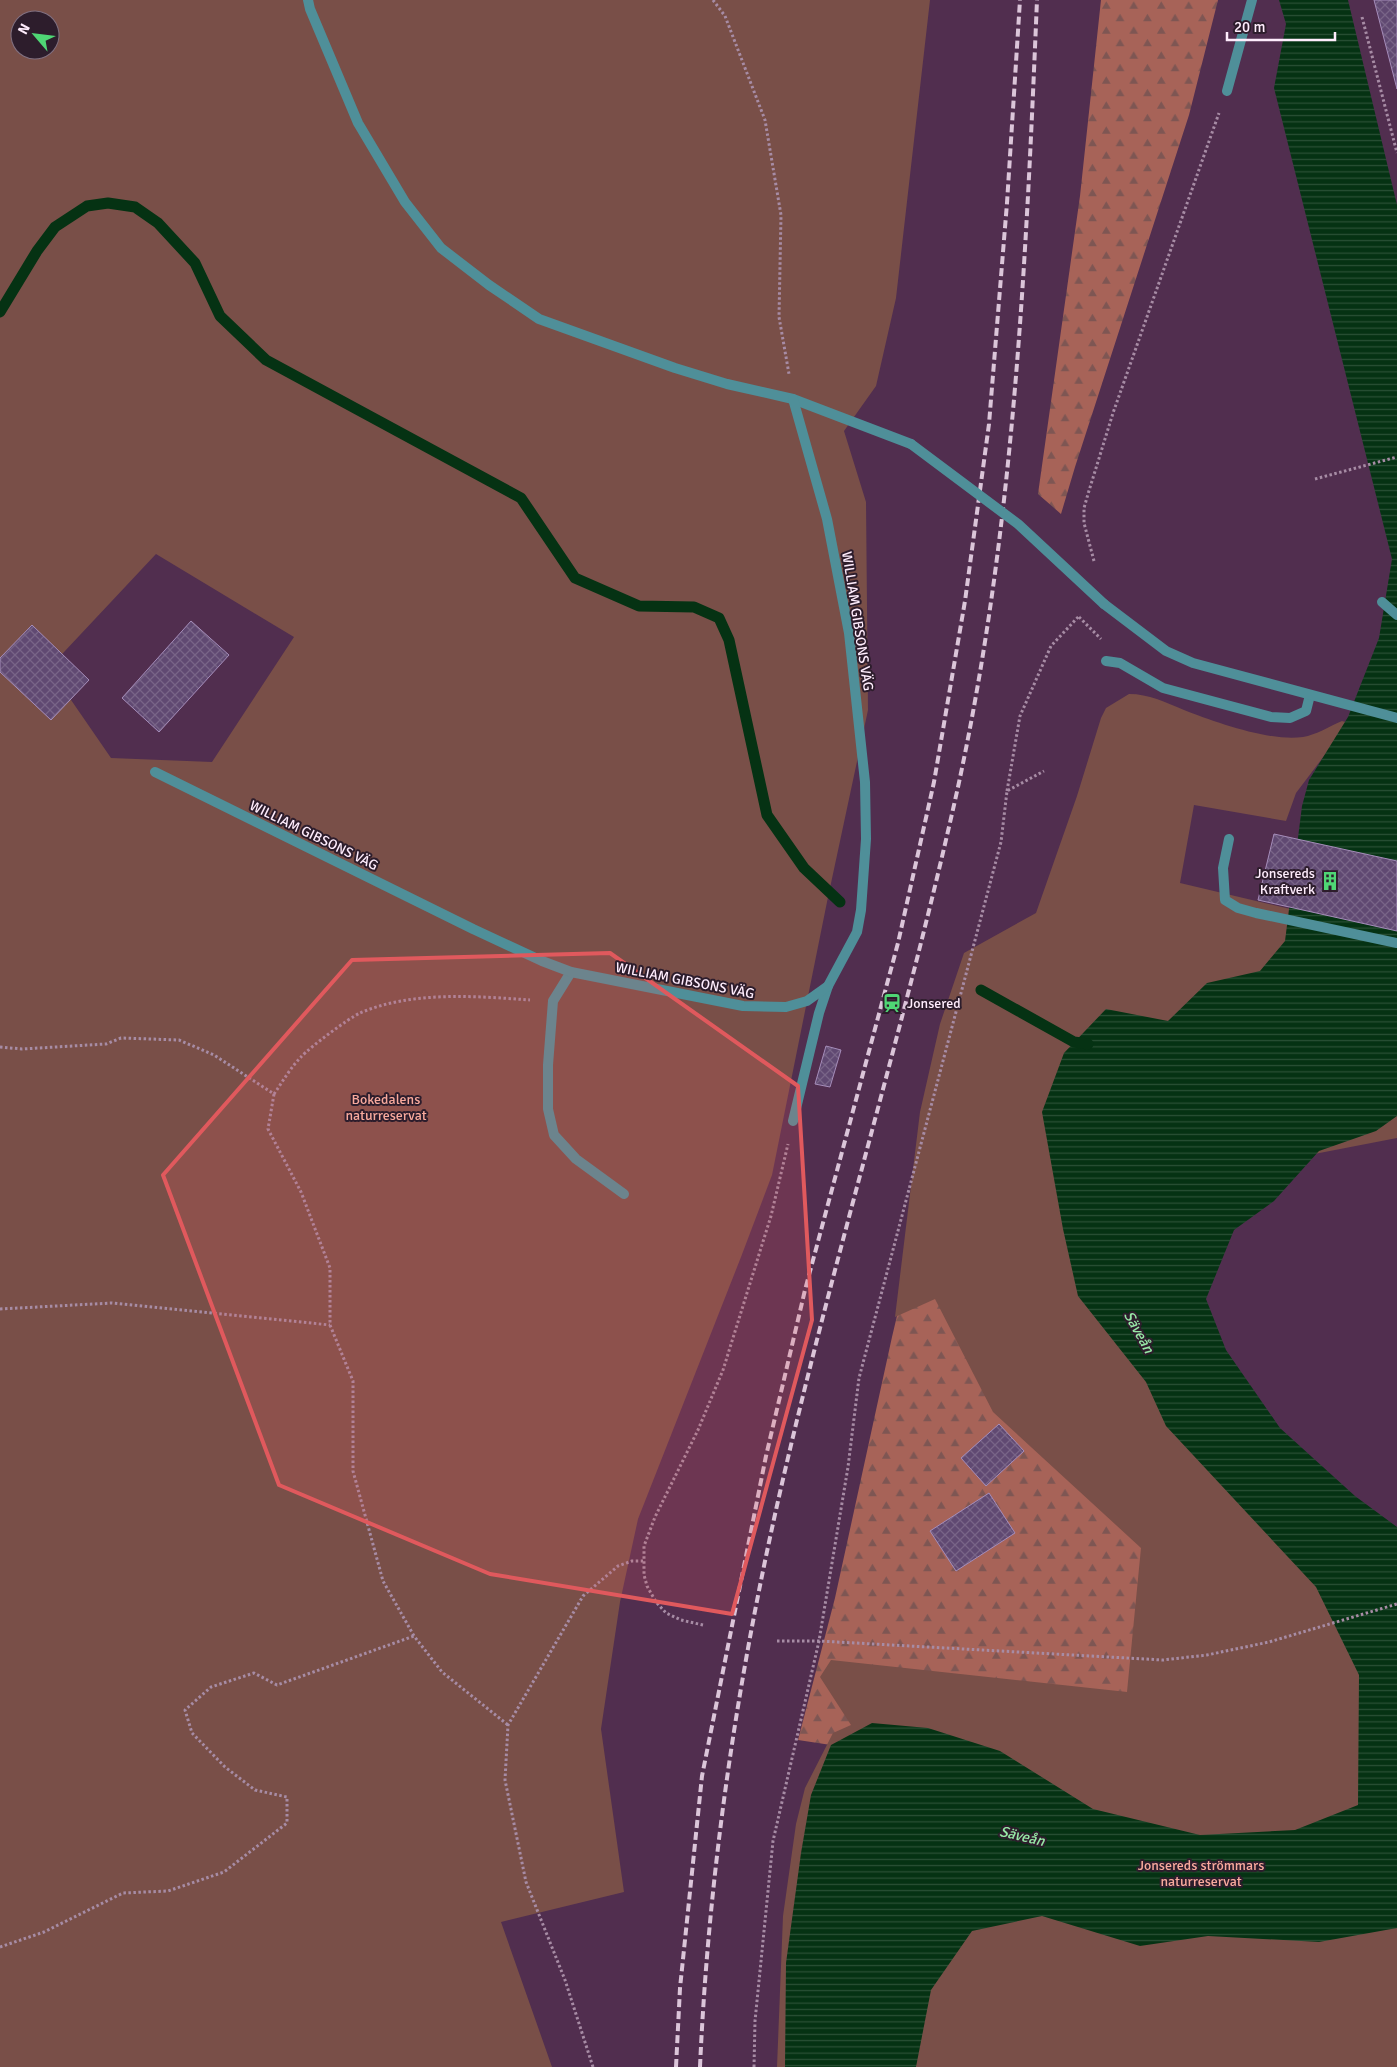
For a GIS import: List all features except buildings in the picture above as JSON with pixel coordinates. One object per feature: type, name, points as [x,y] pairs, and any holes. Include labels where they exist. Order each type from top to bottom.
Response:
[{"type":"street","points":[[308,0],[310,9],[358,123],[405,202],[441,248],[489,285],[539,319],[675,368],[727,384],[793,399],[911,444],[1018,524],[1104,604],[1166,651],[1193,663],[1397,718]]},
{"type":"street","points":[[1227,91],[1252,0]]},
{"type":"street","name":"WILLIAM GIBSONS VÄG","points":[[155,772],[473,929],[571,972],[743,1006],[786,1007],[807,1001],[828,986],[857,932],[861,910],[866,839],[865,782],[849,633],[827,519],[793,399]]},
{"type":"street","points":[[1382,602],[1397,615]]},
{"type":"street","points":[[1106,661],[1120,663],[1163,688],[1271,717],[1290,718],[1306,711],[1310,695]]},
{"type":"street","points":[[1229,839],[1223,868],[1225,900],[1238,908],[1256,913],[1397,943]]},
{"type":"street","points":[[571,972],[553,1001],[548,1065],[548,1109],[554,1135],[576,1159],[624,1194]]},
{"type":"street","points":[[793,1120],[819,1013],[828,986]]},
{"type":"path","points":[[713,0],[725,16],[766,120],[781,215],[779,318],[793,399]]},
{"type":"path","points":[[1362,17],[1397,153]]},
{"type":"path","points":[[1094,562],[1084,523],[1084,508],[1113,413],[1227,91]]},
{"type":"path","points":[[1315,479],[1397,457]]},
{"type":"path","points":[[754,2067],[755,2021],[773,1841],[819,1642],[850,1449],[859,1378],[1001,842],[1007,791],[1020,716],[1051,646],[1082,612]]},
{"type":"path","points":[[1079,617],[1103,641],[1106,661]]},
{"type":"path","points":[[1007,791],[1044,771]]},
{"type":"path","points":[[508,1725],[442,1672],[414,1636],[382,1581],[353,1471],[353,1381],[330,1324],[330,1268],[301,1192],[268,1129],[274,1094],[301,1057],[358,1014],[384,1005],[412,1000],[459,997],[553,1001]]},
{"type":"path","points":[[0,1047],[22,1049],[106,1044],[121,1038],[179,1040],[214,1055],[274,1094]]},
{"type":"path","points":[[704,1625],[682,1620],[666,1613],[656,1602],[647,1586],[643,1561],[644,1546],[655,1518],[698,1430],[724,1370],[771,1216],[793,1120]]},
{"type":"path","points":[[0,1309],[112,1302],[330,1324]]},
{"type":"path","points":[[593,2067],[565,1980],[526,1882],[505,1780],[508,1725],[583,1596],[618,1566],[632,1561],[643,1561]]},
{"type":"path","points":[[777,1641],[1163,1660],[1217,1653],[1269,1642],[1397,1604]]},
{"type":"path","points":[[0,1947],[44,1932],[123,1893],[168,1891],[224,1872],[287,1823],[287,1797],[255,1790],[225,1767],[192,1733],[186,1710],[211,1687],[254,1673],[277,1685],[414,1636]]},
{"type":"highlighted area","points":[[610,953],[798,1086],[812,1320],[732,1614],[490,1574],[279,1485],[163,1175],[352,960]]},
{"type":"green space","name":"Bokedalens naturreservat","points":[[0,0],[930,0],[896,298],[876,386],[844,431],[866,502],[868,710],[772,1175],[638,1519],[620,1602],[601,1729],[624,1892],[501,1922],[552,2067],[0,2067]],"holes":[[[156,554],[294,637],[212,762],[111,758],[49,668]]]},
{"type":"green space","points":[[1101,0],[1218,0],[1189,115],[1061,514],[1038,494],[1080,196]]},
{"type":"green space","name":"Jonsereds strömmars naturreservat","points":[[1129,694],[1164,701],[1227,725],[1275,737],[1303,737],[1342,721],[1349,723],[1296,793],[1286,821],[1194,805],[1180,883],[1299,911],[1397,966],[1397,1138],[1304,1156],[1212,1222],[1180,1341],[1397,1556],[1397,2067],[777,2067],[783,1916],[796,1824],[805,1788],[833,1733],[851,1725],[820,1677],[831,1660],[1127,1692],[1141,1548],[993,1412],[935,1299],[895,1317],[920,1112],[940,1024],[964,953],[1036,913],[1077,796],[1101,718],[1106,708]]},
{"type":"green space","points":[[983,951],[1064,1053],[1359,1675],[831,1745],[798,1740],[835,1598],[892,1337]]},
{"type":"water","name":"Säveån","points":[[1279,0],[1348,0],[1397,205],[1397,1116],[1376,1131],[1319,1151],[1274,1201],[1234,1230],[1206,1299],[1226,1350],[1280,1428],[1355,1496],[1397,1527],[1397,1928],[1319,1942],[1208,1936],[1140,1946],[1042,1916],[972,1931],[931,1990],[916,2067],[785,2067],[786,1963],[811,1795],[831,1745],[872,1723],[928,1728],[1000,1751],[1093,1809],[1200,1835],[1295,1830],[1358,1805],[1359,1675],[1316,1587],[1166,1426],[1146,1382],[1078,1296],[1063,1229],[1042,1112],[1064,1053],[1106,1009],[1168,1021],[1207,983],[1260,971],[1285,941],[1302,806],[1309,780],[1348,717],[1379,638],[1392,559],[1274,88],[1286,24]]},
{"type":"waterway","points":[[0,312],[37,251],[55,227],[87,206],[108,203],[135,207],[158,223],[195,263],[220,316],[266,360],[521,498],[575,578],[639,606],[694,607],[719,618],[729,640],[767,815],[804,868],[840,902]]},
{"type":"waterway","points":[[981,990],[1074,1042],[1088,1044]]},
{"type":"railway","points":[[676,2067],[680,1988],[702,1776],[766,1456],[805,1290],[898,943],[934,782],[965,601],[989,424],[1007,203],[1020,0]]},
{"type":"railway","points":[[700,2067],[704,1991],[719,1838],[741,1687],[770,1537],[829,1293],[918,956],[958,787],[977,690],[1005,494],[1014,395],[1028,198],[1037,0]]},
{"type":"place","name":"Jonsereds Kraftverk","points":[[1330,881]]},
{"type":"place","name":"Jonsered","points":[[892,1003]]}]
